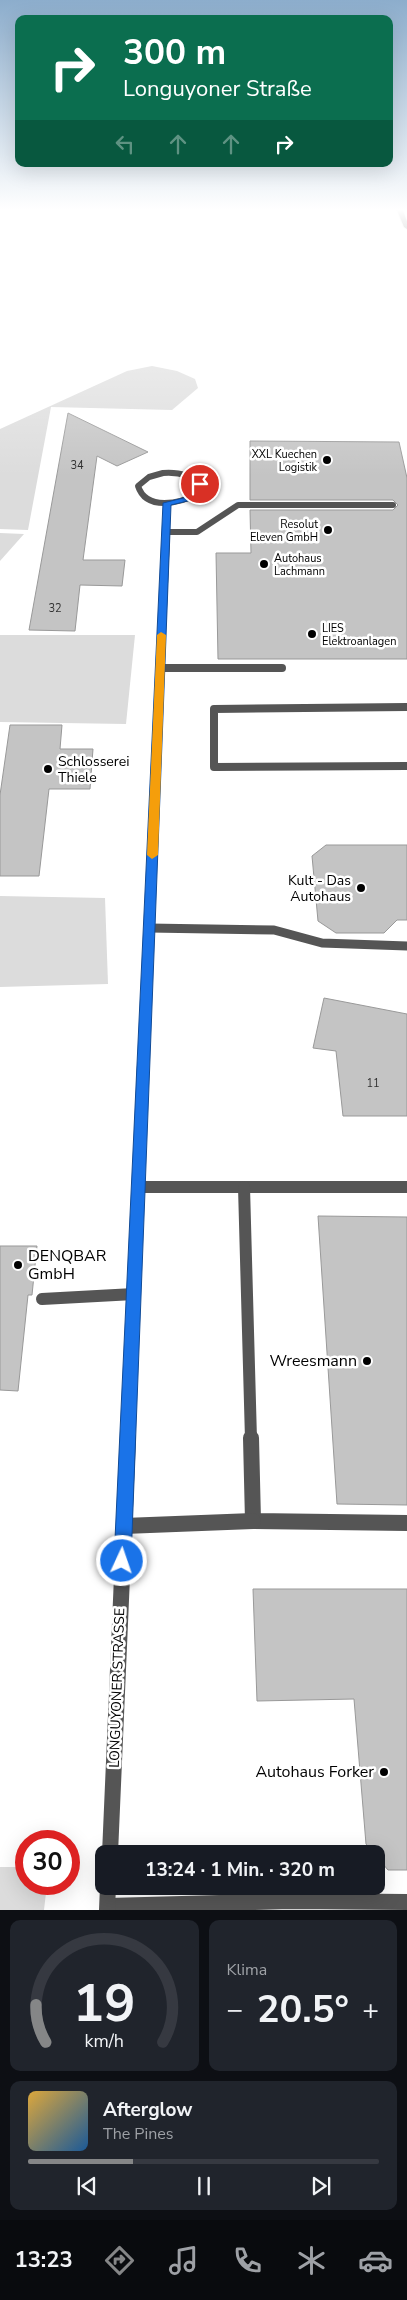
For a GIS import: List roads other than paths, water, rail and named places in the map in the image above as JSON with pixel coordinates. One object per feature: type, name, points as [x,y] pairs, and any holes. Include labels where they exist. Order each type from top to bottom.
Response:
[{"type":"street","points":[[171,472],[187,475],[200,484],[200,488],[193,497],[177,503],[167,503],[148,500],[142,496],[138,486],[141,481],[154,474],[171,472]]},
{"type":"street","name":"LONGUYONER STRASSE","points":[[110,1845],[167,503]]},
{"type":"street","points":[[166,532],[197,532],[238,505],[393,505]]},
{"type":"street","points":[[160,668],[282,668]]},
{"type":"street","points":[[407,707],[214,709],[214,767],[407,766]]},
{"type":"street","points":[[149,928],[274,930],[322,942],[344,945],[407,946]]},
{"type":"street","points":[[139,1187],[407,1187]]},
{"type":"street","points":[[244,1187],[253,1521]]},
{"type":"street","points":[[42,1299],[134,1294]]},
{"type":"street","points":[[124,1526],[253,1521],[407,1523]]},
{"type":"street","points":[[108,1895],[107,1908],[291,1901],[407,1902]]},
{"type":"place","name":"XXL Kuechen Logistik","points":[[327,460]]},
{"type":"place","name":"Resolut Eleven GmbH","points":[[328,530]]},
{"type":"place","name":"Autohaus Lachmann","points":[[264,564]]},
{"type":"place","name":"LIES Elektroanlagen","points":[[312,634]]},
{"type":"place","name":"Schlosserei Thiele","points":[[48,769]]},
{"type":"place","name":"Kult - Das Autohaus","points":[[361,888]]},
{"type":"place","name":"DENQBAR GmbH","points":[[18,1265]]},
{"type":"place","name":"Wreesmann","points":[[367,1361]]},
{"type":"place","name":"Autohaus Forker","points":[[384,1772]]}]
